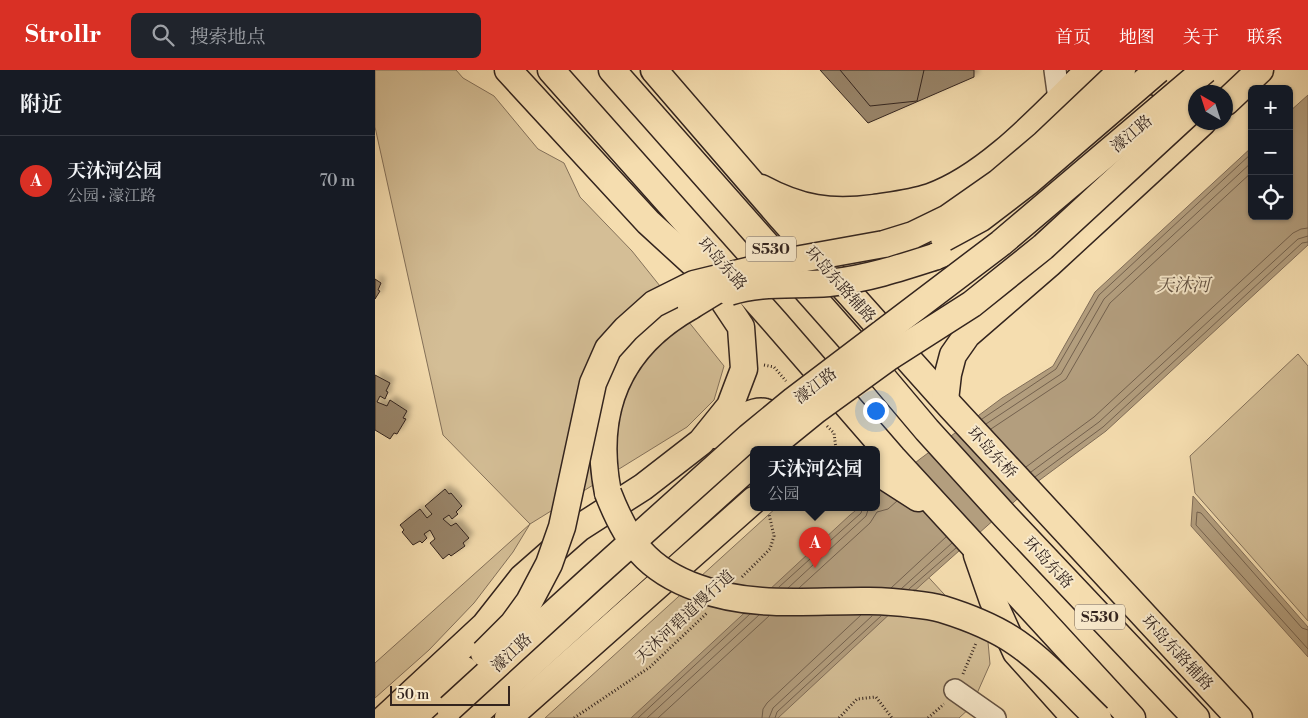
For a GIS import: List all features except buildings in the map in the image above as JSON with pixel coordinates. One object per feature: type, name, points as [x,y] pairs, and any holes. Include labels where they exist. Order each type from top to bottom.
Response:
[{"type":"main road","points":[[508,70],[648,222],[707,276],[775,322]]},
{"type":"main road","name":"环岛东路","points":[[551,70],[775,322],[868,446]]},
{"type":"main road","name":"环岛东桥","points":[[612,70],[857,347],[927,430],[1005,516]]},
{"type":"main road","points":[[639,70],[674,92]]},
{"type":"main road","name":"环岛东路辅路","points":[[654,70],[780,216],[948,404]]},
{"type":"main road","points":[[752,183],[783,200],[828,210],[862,210],[907,203],[931,196],[957,184],[985,166],[1032,125],[1089,70]]},
{"type":"main road","points":[[780,216],[809,230],[849,234],[882,227],[910,217],[953,196],[983,175],[1096,70]]},
{"type":"main road","points":[[412,718],[513,624],[529,602],[549,564],[562,527],[593,383],[608,350],[626,329],[654,304],[694,284],[784,262],[884,244],[913,235],[948,218],[998,183],[1044,144],[1122,70]]},
{"type":"main road","points":[[1098,718],[1043,664],[1018,644],[996,630],[972,619],[939,608],[893,601],[766,602],[739,600],[707,592],[679,582],[658,569],[641,552],[618,518],[608,493],[605,476],[605,419],[611,397],[624,368],[641,343],[673,316],[748,271],[780,274],[819,271],[903,254],[943,239],[981,218],[1028,182],[1158,70]]},
{"type":"main road","points":[[691,306],[745,288],[828,283],[860,278],[934,257],[969,243],[1001,223],[1116,128],[1205,70]]},
{"type":"main road","name":"濠江路","points":[[453,715],[591,578],[749,437],[794,400],[1001,243],[1205,70]]},
{"type":"main road","points":[[1219,85],[1236,70]]},
{"type":"main road","points":[[1233,95],[1260,70]]},
{"type":"main road","name":"濠江路","points":[[772,446],[815,410],[889,357],[972,304],[1043,246],[1188,112]]},
{"type":"main road","points":[[948,404],[948,374],[953,355],[967,335],[1049,264],[1194,130]]},
{"type":"main road","points":[[701,442],[731,406],[744,369],[741,327],[707,276]]},
{"type":"main road","name":"环岛东桥","points":[[948,404],[1035,497]]},
{"type":"main road","points":[[385,718],[485,625],[522,578],[579,528],[643,487],[701,442],[753,412],[766,412],[776,420],[785,432],[789,446]]},
{"type":"main road","name":"濠江路","points":[[453,715],[750,465]]},
{"type":"main road","name":"S530","points":[[886,470],[949,517],[1132,718]]},
{"type":"main road","name":"环岛东路辅路","points":[[1035,497],[1239,718]]},
{"type":"main road","points":[[508,718],[753,511]]},
{"type":"main road","name":"环岛东路","points":[[1005,516],[1195,716]]},
{"type":"main road","points":[[1069,534],[1104,593],[1135,653]]},
{"type":"main road","points":[[974,545],[993,601],[1016,652],[1075,718]]},
{"type":"street","points":[[1055,70],[1059,99]]},
{"type":"street","points":[[955,690],[995,718]]},
{"type":"path","name":"天沐河碧道慢行道","points":[[735,584],[771,549],[774,536],[764,511]]},
{"type":"path","name":"天沐河碧道慢行道","points":[[574,718],[650,667],[715,606]]},
{"type":"path","points":[[839,718],[857,698],[876,696],[892,718]]},
{"type":"shaded area","points":[[375,70],[456,70],[463,78],[494,96],[538,149],[564,163],[580,197],[632,251],[724,366],[714,400],[687,427],[530,524],[443,435],[375,127]]},
{"type":"shaded area","points":[[1298,354],[1308,366],[1308,621],[1195,493],[1190,456]]},
{"type":"shaded area","points":[[773,511],[868,511],[988,642],[990,664],[971,707],[959,718],[545,718]]},
{"type":"shaded area","points":[[530,524],[513,552],[474,603],[429,650],[375,698],[375,663]]},
{"type":"water","name":"天沐河","points":[[1308,95],[1308,245],[1106,431],[1033,485],[923,583],[778,718],[631,718],[850,515],[855,511],[880,511],[880,491],[1002,398],[1053,366],[1095,292],[1248,151],[1248,220],[1293,220],[1293,108]]},
{"type":"water","points":[[1193,496],[1308,627],[1308,657],[1191,526]]},
{"type":"place","name":"天沐河公园","points":[[815,568]]}]
